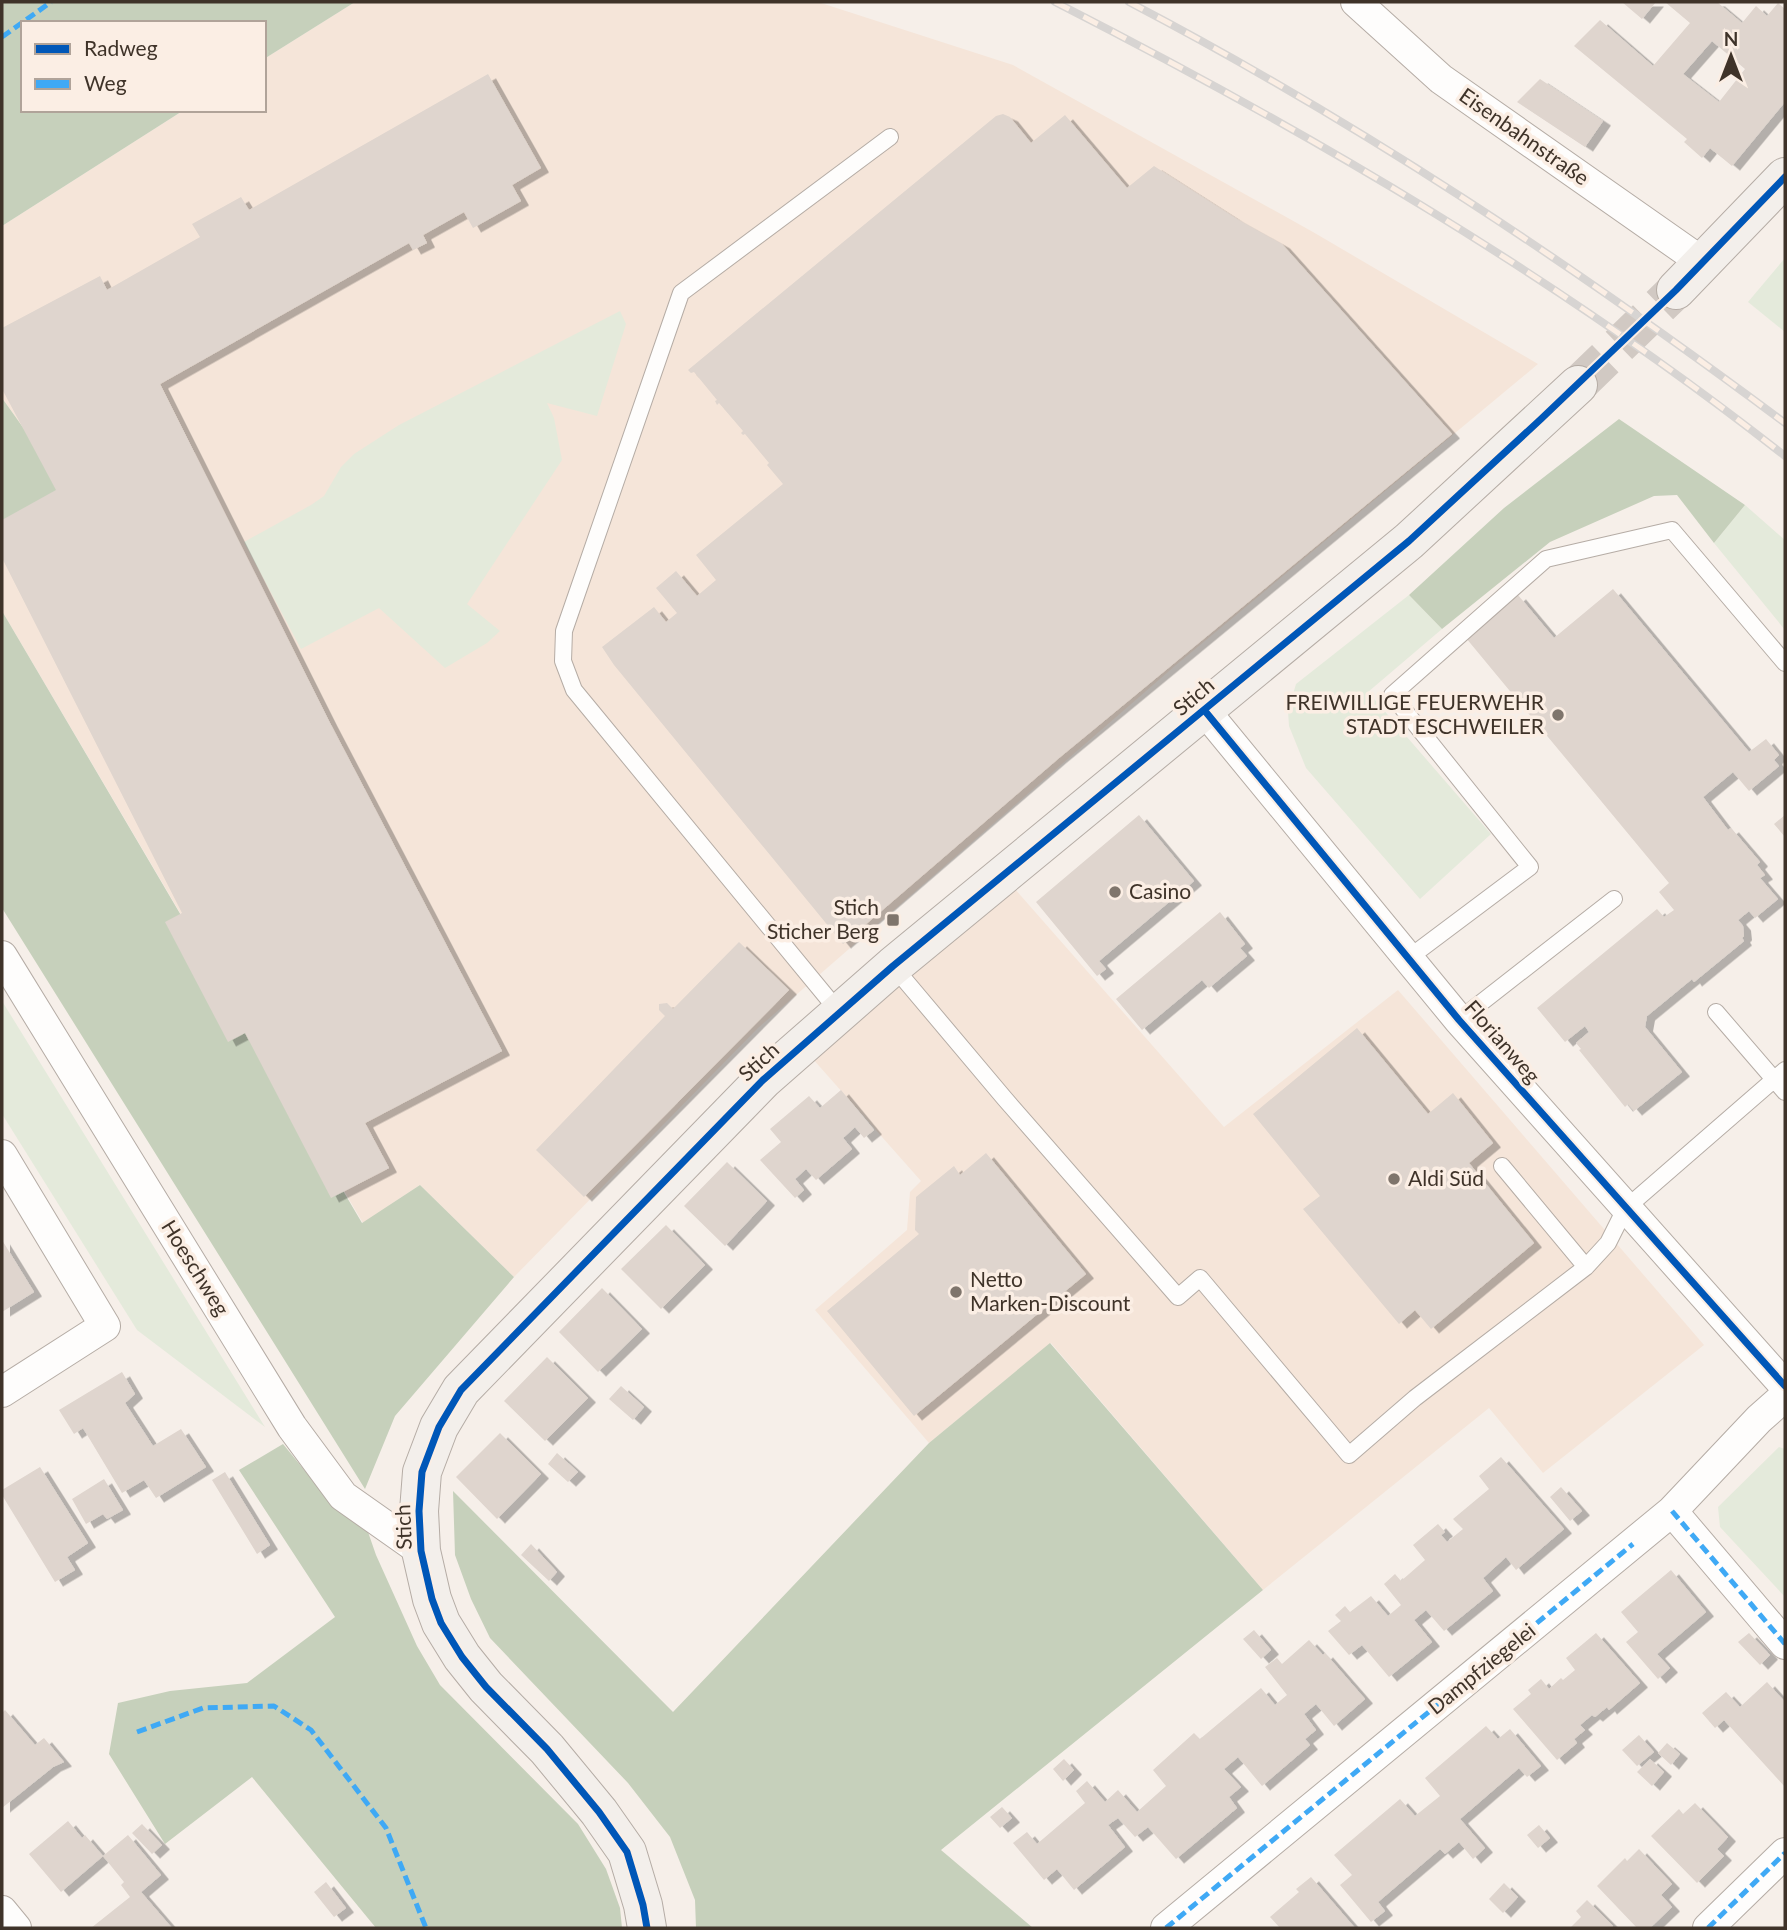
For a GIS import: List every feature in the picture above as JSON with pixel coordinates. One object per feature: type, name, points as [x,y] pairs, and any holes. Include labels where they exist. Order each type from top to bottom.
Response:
[{"type":"main road","points":[[1676,290],[1785,177]]},
{"type":"main road","name":"Stich","points":[[647,1928],[627,1852],[599,1812],[547,1749],[486,1688],[462,1657],[441,1623],[432,1598],[421,1551],[419,1511],[422,1472],[439,1427],[461,1390],[763,1080],[893,966],[1409,541],[1578,385]]},
{"type":"street","name":"Eisenbahnstraße","points":[[1356,2],[1441,79],[1702,262]]},
{"type":"street","name":"Florianweg","points":[[1205,711],[1410,957],[1459,1020],[1625,1209],[1783,1381]]},
{"type":"street","name":"Hoeschweg","points":[[2,956],[292,1427],[343,1496],[421,1551]]},
{"type":"street","points":[[2,1155],[105,1326],[2,1392]]},
{"type":"street","name":"Dampfziegelei","points":[[1166,1928],[1672,1511],[1759,1419],[1783,1381]]},
{"type":"street","points":[[1672,1511],[1785,1644]]},
{"type":"street","points":[[1708,1928],[1785,1853]]},
{"type":"street","points":[[2,1911],[16,1928]]},
{"type":"lane","points":[[839,1012],[575,690],[563,660],[564,631],[681,293],[890,137]]},
{"type":"lane","points":[[1410,957],[1530,867],[1392,695],[1546,559],[1672,530],[1785,663]]},
{"type":"lane","points":[[1459,1020],[1614,899]]},
{"type":"lane","points":[[893,966],[1014,1110],[1178,1297],[1200,1279],[1349,1455],[1415,1398],[1586,1266],[1608,1243],[1625,1209],[1782,1081],[1716,1012]]},
{"type":"lane","points":[[1502,1166],[1586,1266]]},
{"type":"shaded area","points":[[355,2],[818,2],[1013,65],[1313,232],[1538,364],[1176,665],[758,1028],[514,1277],[420,1185],[363,1223],[2,611],[2,539],[72,496],[2,398],[2,226],[181,112],[266,112],[266,58]]},
{"type":"shaded area","points":[[1015,889],[1224,1127],[1398,990],[1704,1345],[1543,1473],[1489,1408],[1263,1590],[1051,1343],[929,1443],[815,1310],[907,1230],[910,1192],[921,1181],[812,1058]]},
{"type":"green space","points":[[2,2],[355,2],[266,58],[266,21],[21,21],[21,112],[181,112],[2,226]]},
{"type":"green space","points":[[1785,258],[1785,332],[1748,302]]},
{"type":"green space","points":[[620,311],[626,324],[597,416],[547,403],[554,418],[562,460],[467,604],[500,631],[487,643],[445,668],[379,608],[301,649],[244,542],[324,496],[341,467],[354,454],[399,425]]},
{"type":"green space","points":[[2,398],[72,496],[2,539]]},
{"type":"green space","points":[[1619,419],[1745,505],[1714,543],[1677,495],[1654,496],[1550,542],[1442,629],[1409,595],[1504,508]]},
{"type":"green space","points":[[1745,505],[1785,540],[1785,630],[1714,543]]},
{"type":"green space","points":[[1409,595],[1442,629],[1368,692],[1491,834],[1420,899],[1306,768],[1289,726],[1288,711],[1296,684]]},
{"type":"green space","points":[[2,611],[362,1223],[420,1185],[514,1277],[395,1416],[365,1489],[2,908]]},
{"type":"green space","points":[[2,1001],[265,1427],[137,1330],[2,1114]]},
{"type":"green space","points":[[1050,1343],[1263,1590],[941,1850],[1033,1928],[696,1928],[695,1900],[670,1837],[628,1783],[490,1638],[471,1599],[455,1555],[453,1491],[673,1712],[929,1443]]},
{"type":"green space","points":[[283,1444],[337,1510],[368,1532],[417,1646],[440,1685],[578,1824],[606,1869],[620,1908],[622,1928],[376,1928],[252,1777],[165,1844],[109,1754],[118,1703],[170,1691],[247,1683],[335,1617],[239,1470]]},
{"type":"green space","points":[[1779,1447],[1785,1449],[1785,1597],[1720,1527],[1718,1507]]},
{"type":"building","points":[[1622,2],[1656,2],[1642,19]]},
{"type":"building","points":[[1665,2],[1717,2],[1742,23],[1756,6],[1767,16],[1778,3],[1785,9],[1785,102],[1732,166],[1710,148],[1702,158],[1684,142],[1687,139],[1574,46],[1600,20],[1653,66],[1690,23]],"holes":[[[1712,41],[1745,69],[1719,102],[1683,74]]]},
{"type":"building","points":[[488,74],[541,168],[512,185],[521,201],[473,228],[464,212],[423,235],[427,243],[413,250],[409,243],[160,384],[330,723],[502,1051],[365,1123],[389,1168],[331,1198],[245,1033],[228,1042],[165,922],[182,913],[2,558],[2,520],[56,490],[2,389],[2,328],[100,276],[107,290],[200,237],[192,224],[241,197],[249,210]]},
{"type":"building","points":[[1540,79],[1603,121],[1585,147],[1517,102]]},
{"type":"building","points":[[1003,114],[1010,117],[1031,143],[1065,115],[1127,188],[1154,166],[1282,244],[1452,434],[1059,758],[843,944],[602,647],[654,607],[666,622],[677,613],[656,588],[676,571],[697,596],[716,580],[696,555],[783,484],[767,465],[769,463],[745,434],[741,433],[743,431],[719,403],[717,405],[717,400],[694,372],[688,370],[996,116]]},
{"type":"building","points":[[1613,589],[1749,752],[1766,739],[1779,755],[1774,760],[1779,766],[1749,791],[1733,772],[1703,797],[1728,830],[1731,828],[1760,862],[1757,865],[1765,875],[1760,878],[1778,899],[1755,918],[1749,911],[1738,920],[1743,926],[1744,941],[1647,1016],[1645,1027],[1682,1072],[1634,1111],[1628,1104],[1625,1107],[1579,1050],[1581,1049],[1576,1043],[1589,1032],[1585,1026],[1565,1042],[1537,1008],[1657,909],[1664,917],[1674,910],[1659,892],[1669,883],[1466,638],[1518,595],[1554,638]]},
{"type":"building","name":"Casino","points":[[1139,815],[1194,881],[1099,961],[1106,969],[1097,976],[1036,902]]},
{"type":"building","points":[[1785,815],[1785,837],[1774,824]]},
{"type":"building","points":[[1220,912],[1245,944],[1240,948],[1247,956],[1209,988],[1202,980],[1142,1030],[1116,999]]},
{"type":"building","points":[[739,942],[789,990],[584,1197],[536,1150],[665,1016],[659,1010],[659,1004],[667,1003],[673,1009]]},
{"type":"building","name":"Aldi Süd","points":[[1357,1028],[1428,1114],[1453,1093],[1493,1143],[1469,1163],[1534,1243],[1431,1329],[1415,1310],[1399,1324],[1303,1209],[1320,1196],[1253,1114]]},
{"type":"building","points":[[841,1090],[874,1130],[864,1138],[855,1127],[843,1138],[852,1149],[816,1180],[806,1169],[795,1179],[804,1190],[795,1198],[760,1160],[781,1142],[770,1129],[809,1096],[820,1108]]},
{"type":"building","name":"Netto Marken-Discount","points":[[986,1153],[1086,1274],[914,1416],[827,1311],[919,1234],[915,1230],[916,1197],[954,1166],[960,1175]]},
{"type":"building","points":[[727,1162],[767,1201],[725,1246],[684,1206]]},
{"type":"building","points":[[666,1225],[705,1265],[661,1309],[621,1269]]},
{"type":"building","points":[[2,1240],[34,1292],[2,1312]]},
{"type":"building","points":[[602,1288],[642,1329],[598,1372],[559,1332]]},
{"type":"building","points":[[547,1357],[588,1398],[545,1441],[504,1401]]},
{"type":"building","points":[[122,1372],[135,1394],[125,1403],[153,1446],[181,1429],[206,1467],[156,1498],[144,1480],[122,1493],[83,1428],[74,1434],[59,1410]]},
{"type":"building","points":[[621,1386],[644,1407],[633,1420],[609,1399]]},
{"type":"building","points":[[500,1433],[541,1474],[497,1519],[456,1477]]},
{"type":"building","points":[[557,1453],[578,1472],[568,1482],[548,1464]]},
{"type":"building","points":[[1501,1457],[1564,1529],[1516,1570],[1506,1557],[1483,1578],[1493,1591],[1444,1631],[1426,1610],[1414,1620],[1432,1642],[1389,1677],[1362,1645],[1349,1655],[1328,1631],[1341,1621],[1335,1615],[1345,1606],[1350,1612],[1371,1596],[1388,1616],[1401,1605],[1384,1584],[1395,1574],[1401,1581],[1425,1560],[1413,1545],[1438,1524],[1445,1532],[1441,1535],[1447,1542],[1463,1529],[1453,1519],[1489,1489],[1479,1476]]},
{"type":"building","points":[[40,1467],[88,1543],[67,1557],[75,1570],[55,1582],[2,1495],[2,1490]]},
{"type":"building","points":[[225,1472],[270,1545],[257,1554],[212,1480]]},
{"type":"building","points":[[104,1479],[123,1510],[107,1519],[103,1514],[86,1524],[72,1499]]},
{"type":"building","points":[[1561,1487],[1582,1511],[1570,1521],[1550,1497]]},
{"type":"building","points":[[531,1544],[557,1572],[549,1581],[521,1555]]},
{"type":"building","points":[[1671,1570],[1706,1612],[1657,1654],[1670,1668],[1658,1679],[1626,1642],[1638,1632],[1621,1612]]},
{"type":"building","points":[[1254,1630],[1271,1650],[1261,1659],[1243,1639]]},
{"type":"building","points":[[1596,1633],[1640,1683],[1609,1710],[1607,1707],[1580,1725],[1585,1730],[1574,1739],[1577,1743],[1557,1760],[1513,1709],[1531,1694],[1528,1690],[1541,1679],[1549,1689],[1575,1670],[1566,1658]]},
{"type":"building","points":[[1749,1633],[1770,1655],[1760,1665],[1738,1642]]},
{"type":"building","points":[[1309,1640],[1323,1655],[1325,1653],[1365,1699],[1334,1726],[1316,1704],[1304,1714],[1316,1730],[1305,1739],[1310,1745],[1262,1786],[1238,1757],[1224,1769],[1241,1787],[1229,1797],[1237,1808],[1176,1859],[1148,1827],[1135,1837],[1118,1818],[1108,1825],[1125,1847],[1074,1890],[1057,1869],[1044,1880],[1013,1843],[1027,1832],[1037,1844],[1085,1803],[1076,1791],[1087,1781],[1105,1802],[1118,1790],[1137,1812],[1166,1786],[1153,1770],[1194,1733],[1200,1739],[1261,1688],[1275,1705],[1287,1695],[1265,1667],[1277,1658],[1282,1664]]},
{"type":"building","points":[[1767,1682],[1785,1702],[1785,1787],[1724,1720],[1715,1728],[1702,1713],[1726,1692],[1740,1707]]},
{"type":"building","points":[[5,1710],[35,1745],[44,1738],[64,1762],[53,1767],[2,1808],[2,1713]]},
{"type":"building","points":[[1486,1726],[1498,1739],[1510,1729],[1541,1766],[1527,1777],[1519,1768],[1460,1819],[1485,1848],[1473,1859],[1459,1842],[1445,1854],[1440,1849],[1378,1902],[1385,1911],[1371,1922],[1340,1885],[1352,1875],[1334,1855],[1400,1799],[1415,1816],[1440,1796],[1425,1778]]},
{"type":"building","points":[[1639,1735],[1654,1752],[1637,1766],[1622,1750]]},
{"type":"building","points":[[1667,1743],[1680,1754],[1671,1765],[1658,1753]]},
{"type":"building","points":[[1064,1759],[1074,1770],[1063,1781],[1053,1769]]},
{"type":"building","points":[[1650,1759],[1664,1772],[1652,1786],[1637,1772]]},
{"type":"building","points":[[1695,1803],[1728,1837],[1717,1849],[1724,1856],[1697,1883],[1651,1836],[1679,1809],[1683,1814]]},
{"type":"building","points":[[1002,1807],[1012,1818],[1000,1828],[990,1817]]},
{"type":"building","points":[[68,1821],[82,1838],[85,1835],[103,1856],[61,1892],[29,1854]]},
{"type":"building","points":[[142,1824],[162,1845],[152,1854],[132,1833]]},
{"type":"building","points":[[1539,1825],[1550,1838],[1538,1848],[1527,1835]]},
{"type":"building","points":[[128,1835],[161,1875],[141,1892],[172,1928],[91,1928],[130,1897],[121,1885],[124,1882],[103,1856]]},
{"type":"building","points":[[1639,1849],[1672,1884],[1661,1895],[1672,1907],[1650,1928],[1637,1928],[1597,1886],[1625,1858],[1627,1861]]},
{"type":"building","points":[[1311,1877],[1355,1928],[1280,1928],[1270,1917],[1299,1892],[1296,1889]]},
{"type":"building","points":[[326,1882],[346,1908],[334,1917],[314,1892]]},
{"type":"building","points":[[1504,1883],[1518,1897],[1503,1913],[1489,1899]]},
{"type":"building","points":[[1587,1900],[1613,1926],[1611,1928],[1570,1928],[1581,1917],[1576,1911]]},
{"type":"tunnel","points":[[1578,385],[1676,290]]},
{"type":"railway","points":[[1055,2],[1245,103],[1431,211],[1612,329],[1785,456]]},
{"type":"railway","points":[[1129,2],[1300,97],[1465,199],[1627,308],[1785,423]]},
{"type":"marked path","points":[[24,21],[51,2]]},
{"type":"marked path","points":[[2,37],[21,23]]},
{"type":"marked path","points":[[1672,1511],[1785,1644]]},
{"type":"marked path","points":[[1166,1928],[1633,1544]]},
{"type":"marked path","points":[[137,1732],[203,1708],[274,1706],[311,1730],[386,1828],[426,1928]]},
{"type":"marked path","points":[[1708,1928],[1785,1853]]},
{"type":"cycle path","points":[[647,1928],[627,1852],[599,1812],[547,1749],[486,1687],[462,1657],[441,1623],[432,1599],[421,1551],[419,1511],[422,1472],[439,1427],[461,1390],[763,1080],[893,966],[1409,541],[1676,290],[1785,177]]},
{"type":"cycle path","points":[[1205,711],[1459,1020],[1785,1386]]},
{"type":"place","name":"FREIWILLIGE FEUERWEHR STADT ESCHWEILER","points":[[1558,715]]},
{"type":"place","name":"Casino","points":[[1115,892]]},
{"type":"place","name":"Stich Sticher Berg","points":[[893,920]]},
{"type":"place","name":"Aldi Süd","points":[[1394,1179]]},
{"type":"place","name":"Netto Marken-Discount","points":[[956,1292]]}]
